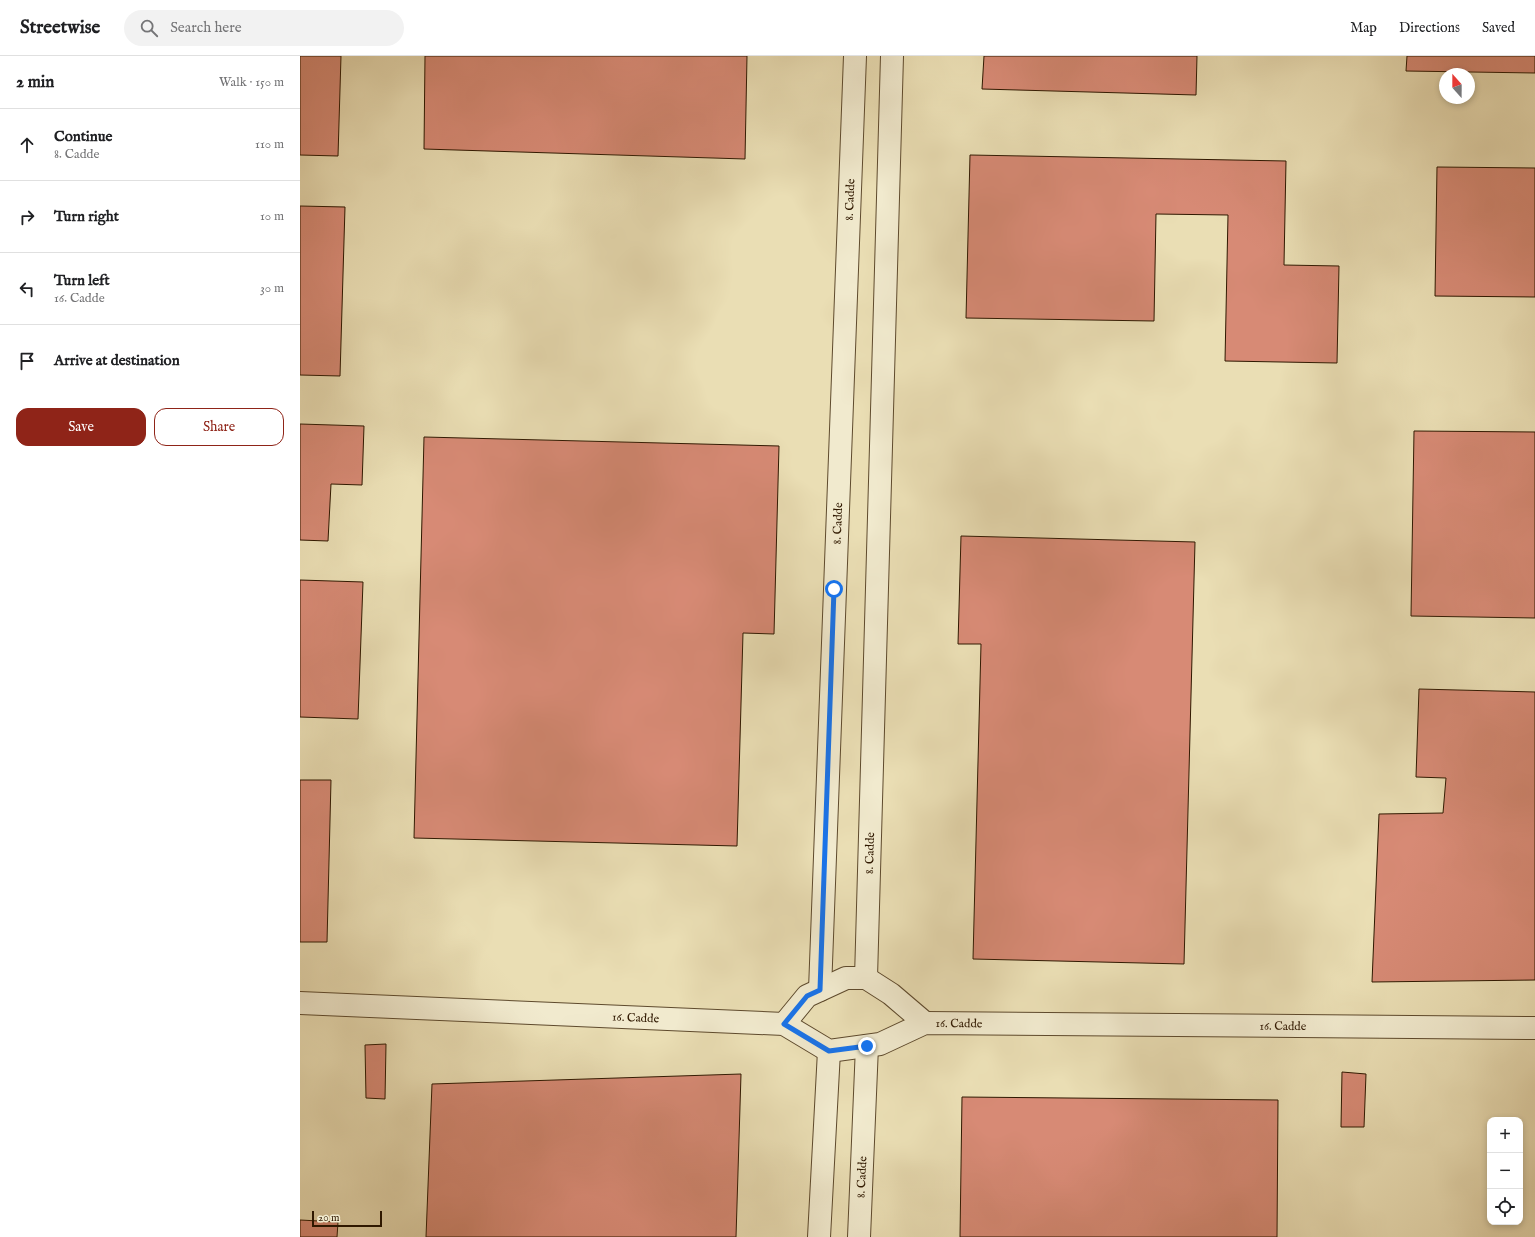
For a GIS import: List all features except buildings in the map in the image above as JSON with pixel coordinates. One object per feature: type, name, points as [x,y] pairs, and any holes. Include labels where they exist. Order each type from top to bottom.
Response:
[{"type":"street","name":"8. Cadde","points":[[820,990],[855,56]]},
{"type":"street","name":"8. Cadde","points":[[866,978],[892,56]]},
{"type":"street","points":[[784,1024],[807,996],[846,978],[866,978],[891,994],[925,1023]]},
{"type":"street","name":"16. Cadde","points":[[300,1003],[784,1024],[829,1051],[880,1044],[925,1023],[1535,1028]]},
{"type":"street","name":"8. Cadde","points":[[859,1237],[867,1046]]},
{"type":"street","points":[[819,1237],[829,1051]]},
{"type":"route","points":[[834,589],[820,990],[807,996],[784,1024],[829,1051],[867,1046]]}]
